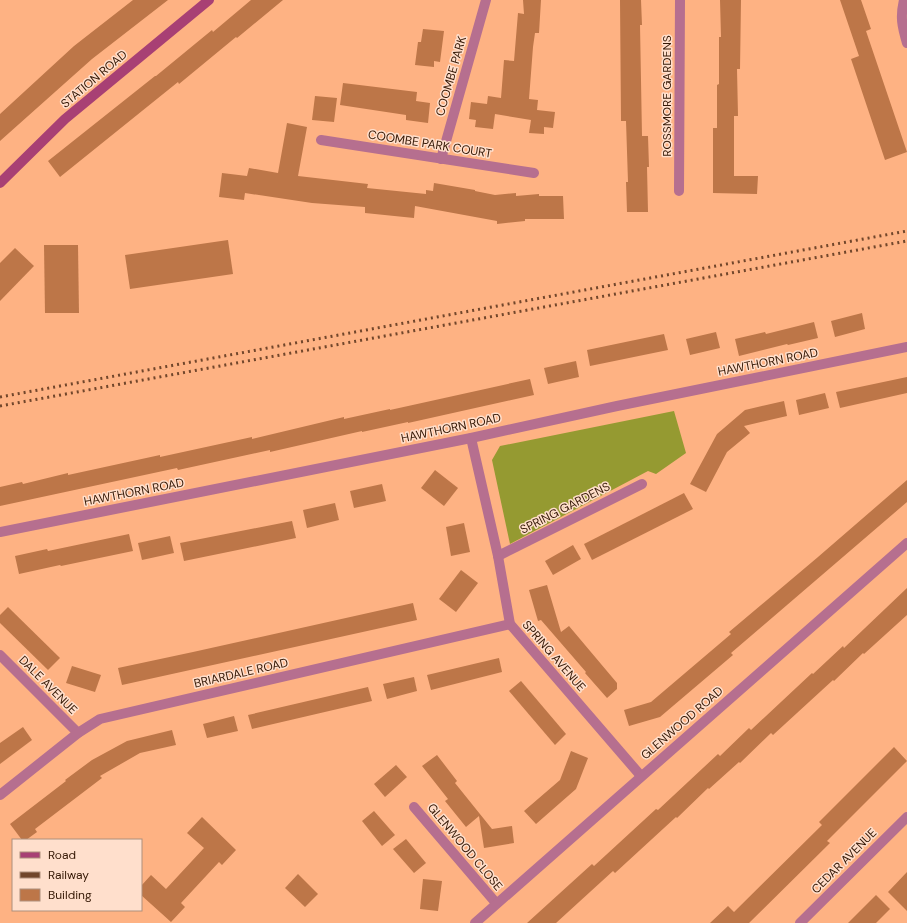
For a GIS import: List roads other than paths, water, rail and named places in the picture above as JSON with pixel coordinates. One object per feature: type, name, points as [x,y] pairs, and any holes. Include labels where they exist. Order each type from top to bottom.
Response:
[{"type":"main road","name":"STATION ROAD","points":[[0,183],[65,119],[209,0]]},
{"type":"street","name":"COOMBE PARK","points":[[441,159],[486,0]]},
{"type":"street","name":"ROSSMORE GARDENS","points":[[679,191],[680,0]]},
{"type":"street","points":[[904,0],[901,13],[907,43]]},
{"type":"street","name":"COOMBE PARK COURT","points":[[321,140],[534,173]]},
{"type":"street","name":"HAWTHORN ROAD","points":[[0,532],[471,438],[617,406],[907,347]]},
{"type":"street","name":"SPRING AVENUE","points":[[471,438],[498,556],[510,624],[641,776]]},
{"type":"street","name":"SPRING GARDENS","points":[[498,556],[642,484]]},
{"type":"street","name":"GLENWOOD ROAD","points":[[474,923],[907,543]]},
{"type":"street","name":"BRIARDALE ROAD","points":[[0,795],[78,733],[100,719],[510,624]]},
{"type":"street","name":"DALE AVENUE","points":[[0,655],[78,733]]},
{"type":"street","name":"GLENWOOD CLOSE","points":[[414,807],[496,903]]},
{"type":"street","name":"CEDAR AVENUE","points":[[800,923],[907,817]]},
{"type":"railway","points":[[0,397],[907,231]]},
{"type":"railway","points":[[0,406],[907,241]]}]
